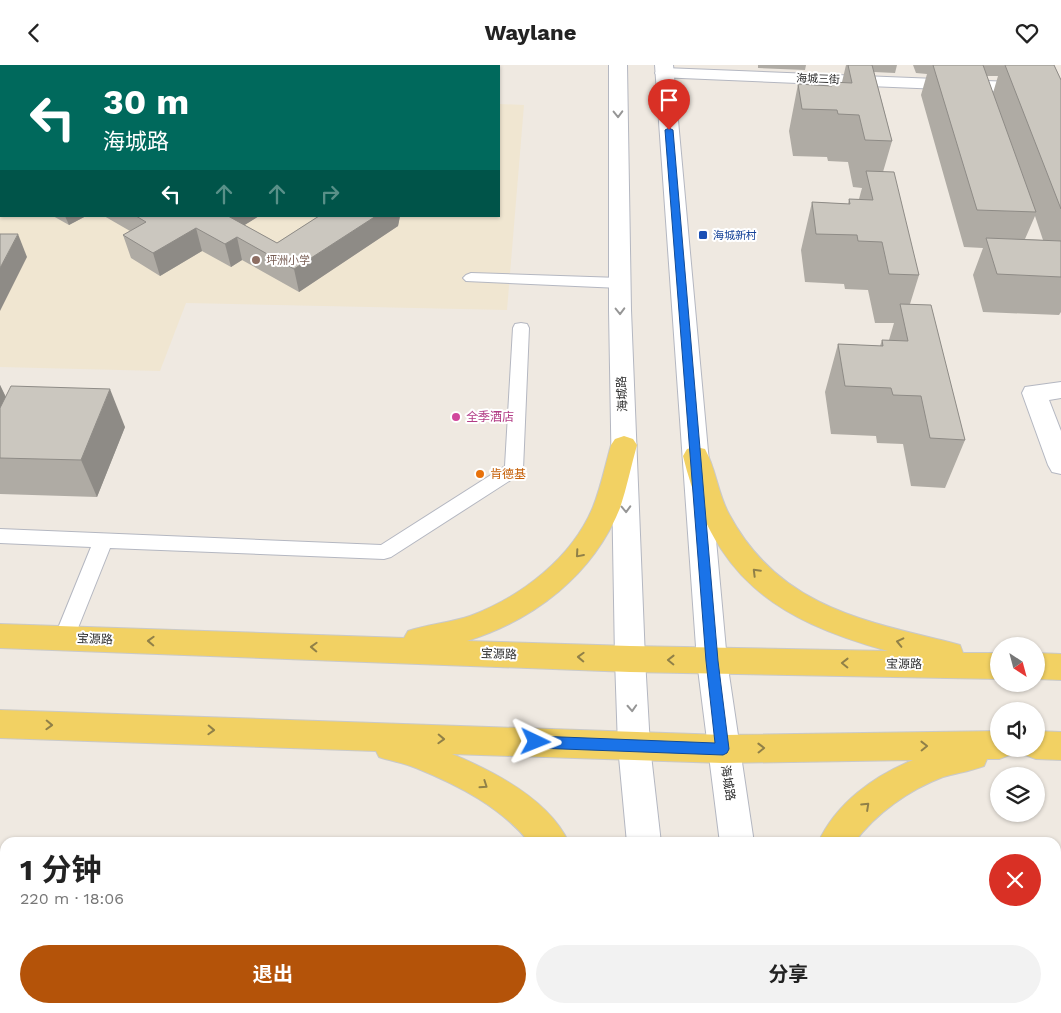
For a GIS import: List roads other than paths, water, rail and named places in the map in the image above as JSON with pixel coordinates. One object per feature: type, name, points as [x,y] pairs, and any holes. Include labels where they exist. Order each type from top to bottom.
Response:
[{"type":"main road","name":"海城路","points":[[618,65],[620,283],[630,659],[634,746],[643,837]]},
{"type":"main road","name":"海城路","points":[[664,69],[712,661],[736,837]]},
{"type":"main road","name":"海城三街","points":[[664,69],[1061,89]]},
{"type":"main road","points":[[1061,390],[1034,393],[1061,465]]},
{"type":"main road","points":[[358,649],[446,636],[493,621],[530,601],[560,575],[586,545],[604,513],[624,445]]},
{"type":"main road","points":[[696,456],[710,502],[726,533],[753,570],[786,599],[829,620],[882,638],[990,663]]},
{"type":"main road","name":"宝源路","points":[[0,636],[630,659],[990,665]]},
{"type":"main road","points":[[1045,666],[1061,667]]},
{"type":"main road","points":[[0,724],[723,749],[990,745]]},
{"type":"main road","points":[[340,735],[418,754],[480,781],[531,818],[547,837]]},
{"type":"main road","points":[[1045,745],[1061,746]]},
{"type":"main road","points":[[838,837],[844,827],[880,793],[936,765],[990,752]]},
{"type":"lane","points":[[471,278],[620,283]]},
{"type":"lane","points":[[0,536],[384,553],[514,469],[521,328]]},
{"type":"lane","points":[[64,638],[102,541]]},
{"type":"place","name":"海城新村","points":[[703,235]]},
{"type":"place","name":"坪洲小学","points":[[256,260]]},
{"type":"place","name":"全季酒店","points":[[456,417]]},
{"type":"place","name":"肯德基","points":[[480,474]]}]
